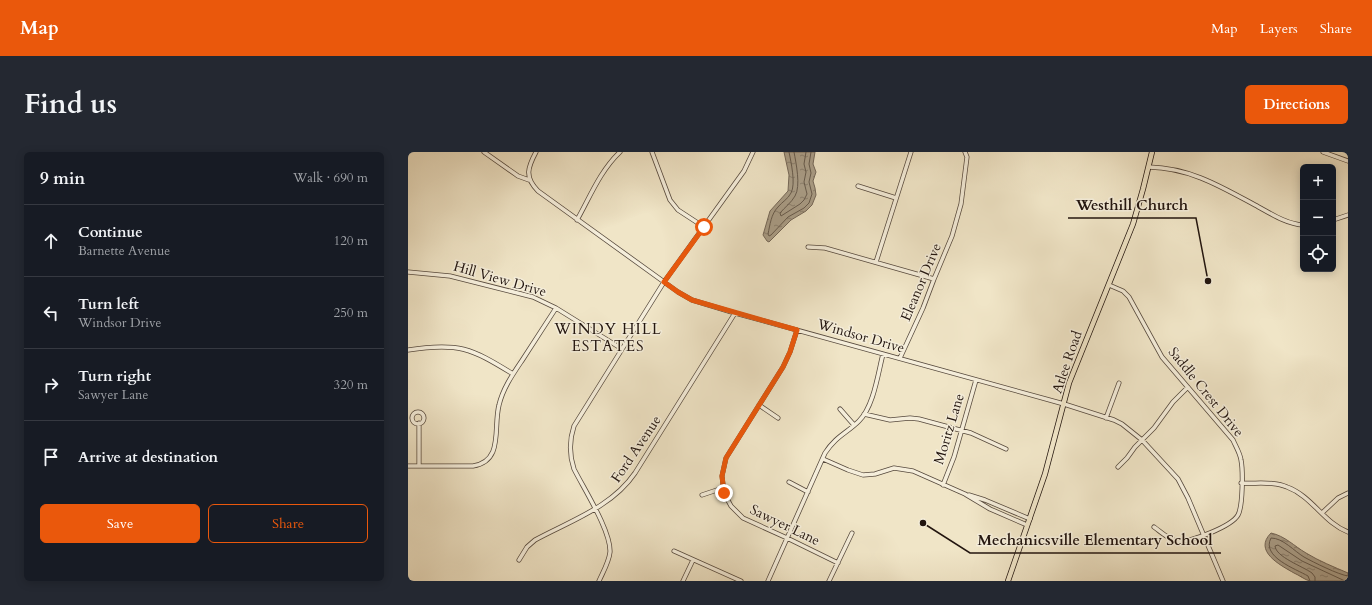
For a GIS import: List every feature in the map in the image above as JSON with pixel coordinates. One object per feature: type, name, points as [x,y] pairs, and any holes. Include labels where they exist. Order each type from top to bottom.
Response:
[{"type":"main road","name":"Atlee Road","points":[[1008,581],[1045,474],[1069,383],[1133,224],[1152,152]]},
{"type":"street","name":"Windsor Drive","points":[[484,152],[518,176],[529,180],[538,191],[577,220],[678,292],[692,300],[1064,404],[1122,424],[1142,440],[1178,479],[1188,498],[1222,580]]},
{"type":"street","points":[[529,180],[530,166],[536,152]]},
{"type":"street","points":[[577,220],[602,175],[620,152]]},
{"type":"street","points":[[652,152],[670,200],[678,210],[704,227]]},
{"type":"street","points":[[599,581],[607,563],[610,545],[607,533],[574,469],[570,454],[570,440],[578,419],[664,282],[744,171],[753,152]]},
{"type":"street","points":[[876,262],[911,152]]},
{"type":"street","name":"Eleanor Drive","points":[[900,358],[923,308],[952,236],[959,214],[966,174],[967,157],[965,152]]},
{"type":"street","points":[[1323,152],[1348,161]]},
{"type":"street","points":[[1148,167],[1164,168],[1200,177],[1287,222],[1300,224]]},
{"type":"street","points":[[858,186],[896,198]]},
{"type":"street","points":[[1336,219],[1348,215]]},
{"type":"street","points":[[808,247],[825,248],[934,279]]},
{"type":"street","name":"Hill View Drive","points":[[408,272],[438,274],[532,297],[556,308],[622,349]]},
{"type":"street","name":"Saddle Crest Drive","points":[[1109,284],[1123,291],[1129,297],[1156,348],[1233,440],[1237,448],[1241,461],[1241,507],[1237,517],[1230,523],[1204,535]]},
{"type":"street","points":[[408,466],[473,466],[481,464],[489,459],[495,447],[496,423],[499,404],[505,389],[513,374],[556,308]]},
{"type":"street","name":"Ford Avenue","points":[[518,560],[527,547],[535,540],[595,509],[617,495],[630,481],[735,313]]},
{"type":"street","name":"Sawyer Lane","points":[[797,330],[788,359],[726,458],[722,476],[723,488],[730,506],[749,521],[838,563]]},
{"type":"street","points":[[408,350],[435,346],[459,347],[483,356],[513,374]]},
{"type":"street","points":[[768,581],[825,453],[835,440],[854,425],[864,414],[872,396],[883,354]]},
{"type":"street","name":"Moritz Lane","points":[[943,485],[954,457],[976,380]]},
{"type":"street","points":[[1106,418],[1119,383]]},
{"type":"street","points":[[1118,467],[1154,428],[1173,402],[1188,387]]},
{"type":"street","points":[[759,406],[778,418]]},
{"type":"street","points":[[840,409],[854,425]]},
{"type":"street","points":[[864,414],[890,420],[916,418],[961,430],[1006,449]]},
{"type":"street","points":[[419,423],[419,466]]},
{"type":"street","points":[[823,459],[863,475],[875,474],[894,468],[905,469],[1030,519]]},
{"type":"street","points":[[789,482],[808,492]]},
{"type":"street","points":[[1241,483],[1286,486],[1301,494],[1334,525],[1348,532]]},
{"type":"street","points":[[702,495],[723,488]]},
{"type":"street","points":[[1322,513],[1338,498],[1348,493]]},
{"type":"street","points":[[965,494],[990,509],[1028,525]]},
{"type":"street","points":[[1154,527],[1169,538],[1176,541],[1188,541],[1204,535]]},
{"type":"street","points":[[829,581],[852,534]]},
{"type":"street","points":[[674,551],[741,581]]},
{"type":"street","points":[[683,581],[693,560]]},
{"type":"street","points":[[1216,581],[1222,580]]},
{"type":"water","points":[[784,152],[815,152],[813,164],[816,172],[813,181],[816,195],[812,205],[806,211],[791,220],[769,242],[763,235],[770,211],[788,191],[789,175]]},
{"type":"water","points":[[1271,533],[1285,539],[1316,559],[1348,573],[1348,581],[1310,581],[1282,566],[1270,557],[1265,546],[1266,540]]},
{"type":"place","name":"Westhill Church","points":[[1208,281]]},
{"type":"place","name":"Mechanicsville Elementary School","points":[[923,523]]},
{"type":"district","name":"WINDY HILL ESTATES","points":[[608,338]]},
{"type":"route","points":[[704,227],[664,282],[692,300],[797,330],[788,359],[726,458],[722,470],[724,493]]}]
